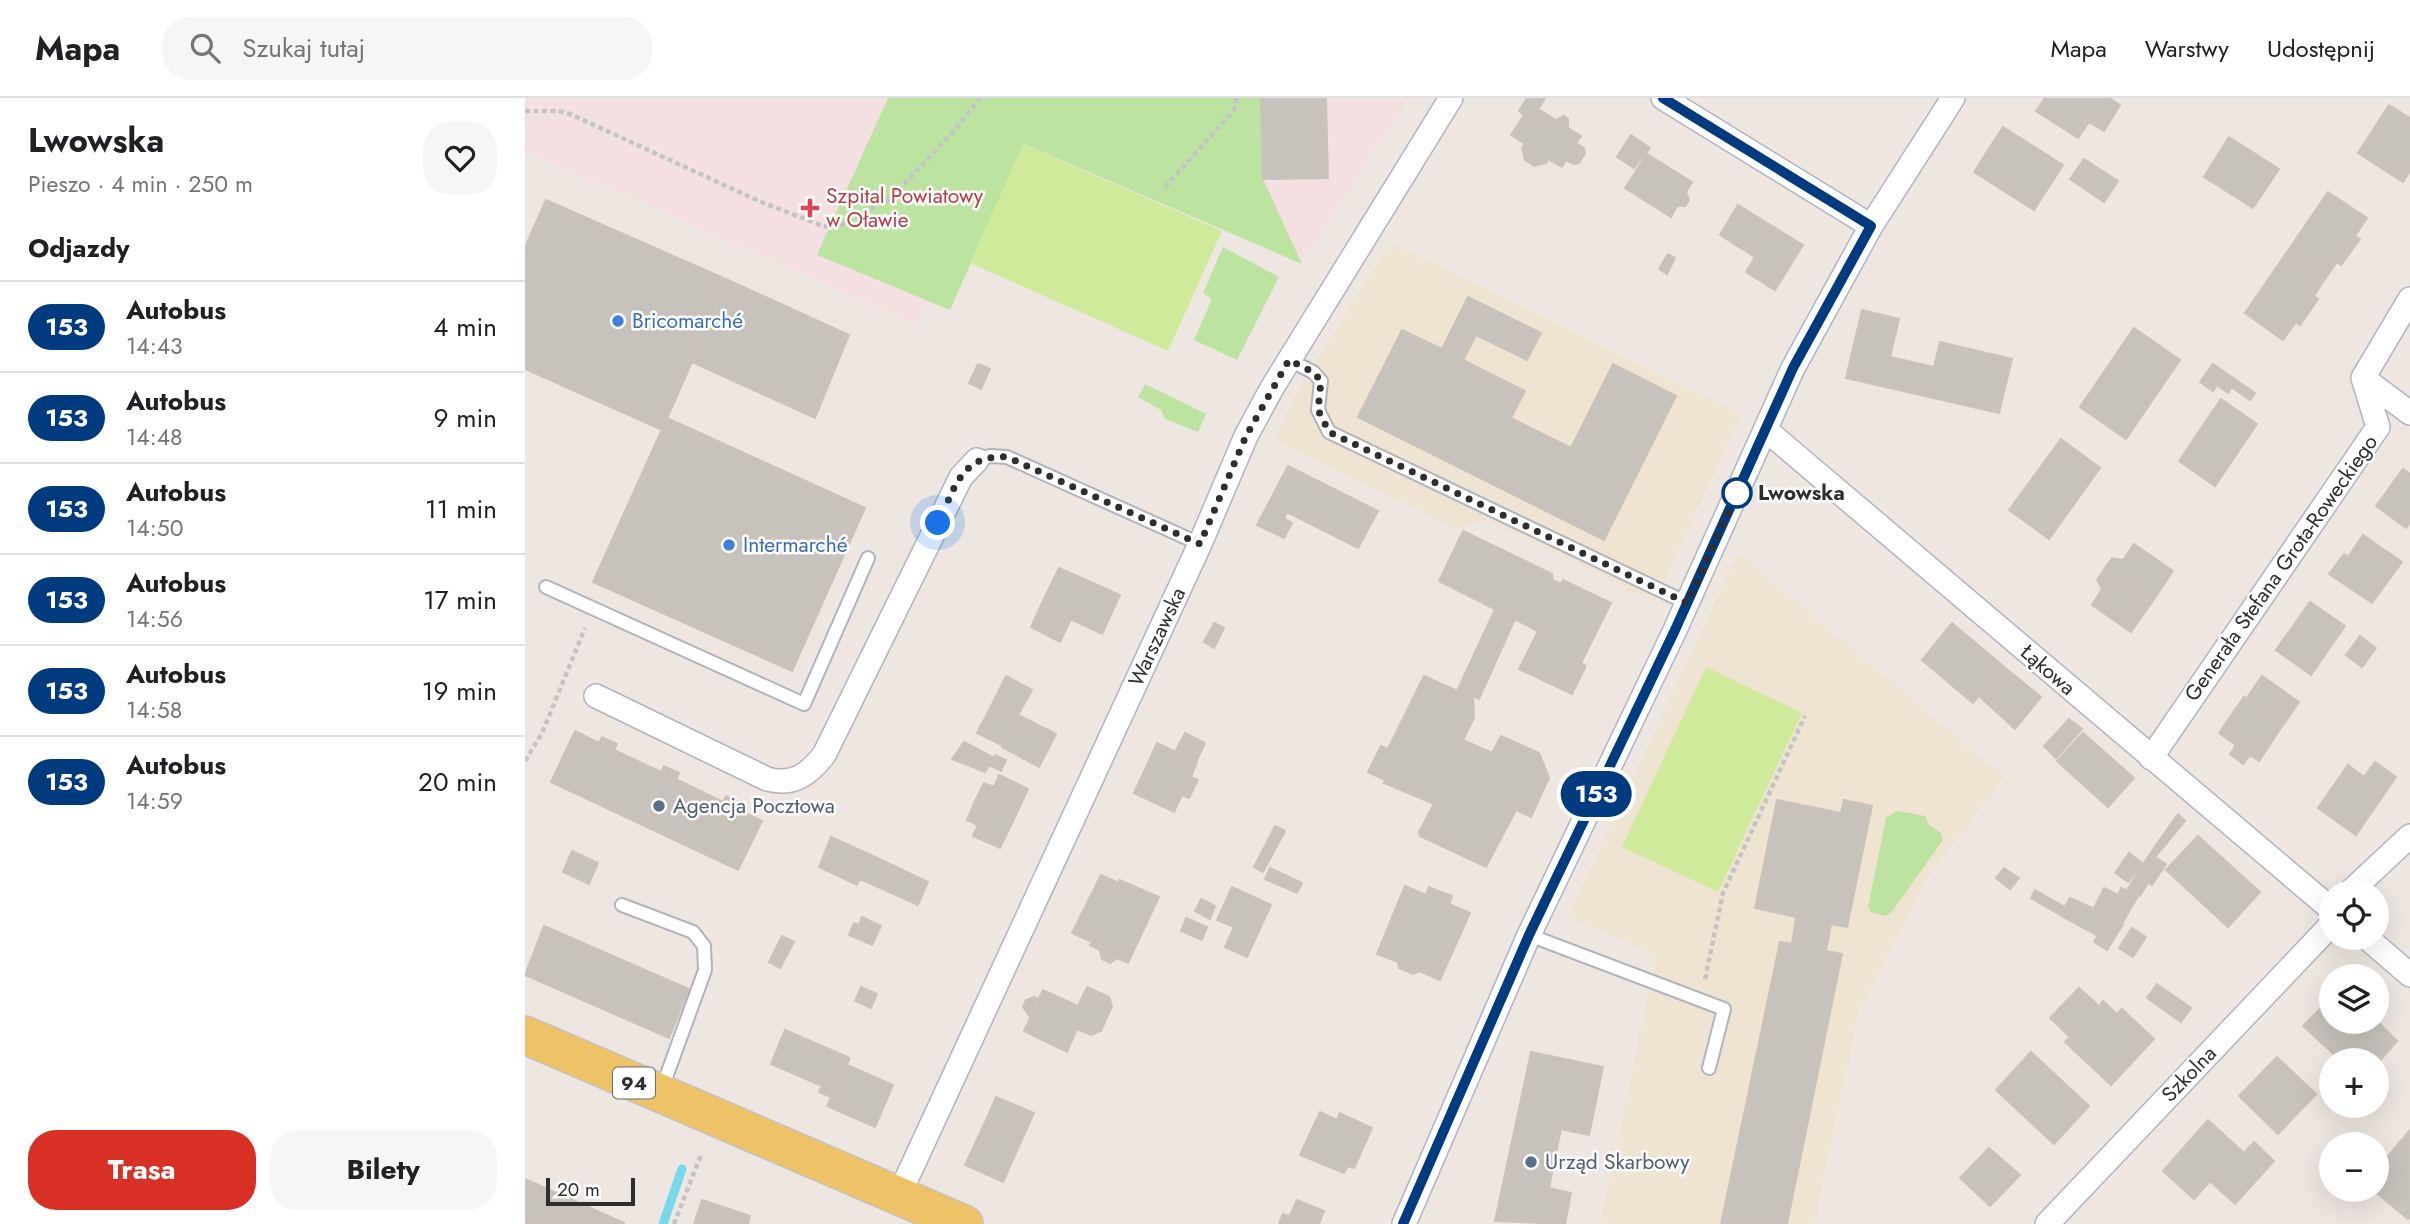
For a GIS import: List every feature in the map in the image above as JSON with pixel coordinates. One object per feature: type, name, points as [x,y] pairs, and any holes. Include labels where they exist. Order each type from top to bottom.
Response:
[{"type":"main road","name":"94","points":[[525,1035],[964,1224]]},
{"type":"street","name":"Warszawska","points":[[898,1195],[1200,544],[1246,436],[1289,360],[1451,98]]},
{"type":"street","points":[[1663,98],[1871,226]]},
{"type":"street","points":[[1403,1224],[1529,935],[1687,603],[1793,368],[1871,226],[1952,98]]},
{"type":"street","points":[[2410,299],[2363,378],[2410,413]]},
{"type":"street","name":"Generała Stefana Grota-Roweckiego","points":[[2151,758],[2378,427],[2363,378]]},
{"type":"street","name":"Łąkowa","points":[[1766,430],[2319,899]]},
{"type":"street","points":[[596,696],[767,779],[782,783],[809,774],[824,755],[961,477],[977,460]]},
{"type":"street","points":[[2363,880],[2410,836]]},
{"type":"street","name":"Szkolna","points":[[2047,1224],[2319,938]]},
{"type":"street","points":[[2381,950],[2410,975]]},
{"type":"lane","points":[[1289,360],[1313,372],[1321,381],[1318,410],[1329,432],[1687,603]]},
{"type":"lane","points":[[977,460],[989,456],[1007,457],[1200,544]]},
{"type":"lane","points":[[546,587],[804,704],[868,558]]},
{"type":"lane","points":[[622,905],[693,932],[704,946],[705,970],[660,1095]]},
{"type":"lane","points":[[1529,935],[1724,1009],[1709,1068]]},
{"type":"path","points":[[525,111],[559,111],[570,114],[761,202],[823,226],[837,227],[891,198],[953,132],[980,98]]},
{"type":"path","points":[[1165,187],[1234,110],[1237,98]]},
{"type":"path","points":[[525,761],[542,733],[593,608]]},
{"type":"path","points":[[1699,1000],[1723,893],[1805,716]]},
{"type":"path","points":[[674,1224],[701,1155]]},
{"type":"shaded area","name":"Szpital Powiatowy w Oławie","points":[[525,98],[1407,98],[1302,264],[1001,119],[918,325],[525,151]]},
{"type":"shaded area","points":[[1391,242],[1741,414],[1655,602],[1488,519],[1456,529],[1275,441],[1294,396]]},
{"type":"shaded area","points":[[1738,553],[2004,777],[1926,880],[1859,1011],[1814,1224],[1600,1224],[1656,956],[1568,917]]},
{"type":"green space","points":[[888,98],[1261,98],[1263,179],[1302,264],[1024,144],[950,310],[817,255]]},
{"type":"green space","points":[[1023,144],[1222,231],[1168,351],[970,263]]},
{"type":"green space","points":[[1223,247],[1279,277],[1237,360],[1194,340],[1212,299],[1203,293]]},
{"type":"green space","points":[[1145,384],[1206,414],[1198,432],[1165,419],[1161,410],[1138,397]]},
{"type":"green space","points":[[1706,667],[1802,713],[1718,892],[1622,847]]},
{"type":"green space","points":[[1897,811],[1925,816],[1929,825],[1941,833],[1943,840],[1891,913],[1885,916],[1871,912],[1868,907],[1886,818]]},
{"type":"building","points":[[1261,98],[1326,98],[1328,178],[1263,179]]},
{"type":"building","points":[[1527,98],[1545,98],[1538,109],[1556,120],[1564,116],[1568,119],[1568,128],[1581,136],[1576,143],[1584,148],[1585,153],[1579,163],[1566,160],[1562,167],[1548,159],[1546,163],[1534,166],[1525,160],[1522,148],[1525,144],[1511,135],[1524,115],[1519,111]]},
{"type":"building","points":[[2045,98],[2109,98],[2120,105],[2104,131],[2089,122],[2078,138],[2036,111]]},
{"type":"building","points":[[2389,105],[2410,118],[2410,171],[2403,182],[2358,153]]},
{"type":"building","points":[[2003,127],[2063,165],[2034,210],[1974,172]]},
{"type":"building","points":[[1631,135],[1650,148],[1634,168],[1617,157]]},
{"type":"building","points":[[2229,137],[2279,169],[2253,208],[2204,177]]},
{"type":"building","points":[[1647,154],[1692,182],[1686,192],[1689,200],[1685,206],[1677,206],[1671,217],[1625,188]]},
{"type":"building","points":[[2084,159],[2118,181],[2104,202],[2070,179]]},
{"type":"building","points":[[2328,192],[2367,218],[2355,236],[2360,239],[2341,265],[2337,262],[2325,279],[2287,252]]},
{"type":"building","name":"Bricomarché","points":[[546,200],[728,280],[662,430],[525,369],[525,247]]},
{"type":"building","points":[[1738,205],[1803,245],[1775,290],[1746,272],[1755,257],[1720,235]]},
{"type":"building","points":[[2287,252],[2325,279],[2314,296],[2318,299],[2300,325],[2296,322],[2283,340],[2245,313]]},
{"type":"building","points":[[1668,254],[1675,258],[1667,274],[1659,269]]},
{"type":"building","points":[[728,280],[849,335],[815,418],[692,362]]},
{"type":"building","points":[[1468,297],[1541,333],[1527,360],[1476,335],[1463,360],[1525,391],[1511,418],[1571,448],[1613,364],[1676,396],[1604,540],[1358,417],[1402,330],[1442,349]]},
{"type":"building","points":[[1862,310],[1899,319],[1890,357],[1934,367],[1940,342],[2012,359],[1999,413],[1846,378]]},
{"type":"building","points":[[2134,328],[2180,360],[2126,439],[2080,407]]},
{"type":"building","points":[[978,364],[990,369],[981,389],[969,383]]},
{"type":"building","points":[[2213,364],[2255,393],[2250,400],[2231,387],[2228,393],[2217,385],[2213,391],[2200,382]]},
{"type":"building","points":[[2221,399],[2257,424],[2215,486],[2179,461]]},
{"type":"building","name":"Intermarché","points":[[667,418],[865,508],[792,671],[593,582]]},
{"type":"building","points":[[2061,439],[2100,468],[2049,539],[2009,510]]},
{"type":"building","points":[[1288,466],[1378,511],[1358,548],[1287,512],[1284,519],[1292,523],[1284,538],[1257,525]]},
{"type":"building","points":[[2403,469],[2410,474],[2410,523],[2406,528],[2376,506]]},
{"type":"building","points":[[1463,531],[1552,574],[1553,580],[1561,584],[1563,580],[1611,603],[1581,663],[1586,666],[1572,694],[1519,669],[1538,631],[1439,581]]},
{"type":"building","points":[[2363,535],[2402,562],[2372,603],[2329,574],[2344,554],[2348,557]]},
{"type":"building","points":[[2134,544],[2173,571],[2152,602],[2105,568],[2112,558],[2123,560]]},
{"type":"building","points":[[1059,568],[1120,595],[1102,634],[1041,605]]},
{"type":"building","points":[[2105,568],[2152,602],[2131,632],[2092,605],[2102,589],[2097,580]]},
{"type":"building","points":[[2310,602],[2345,626],[2311,675],[2276,650]]},
{"type":"building","points":[[1041,605],[1071,619],[1060,642],[1031,627]]},
{"type":"building","points":[[1495,609],[1515,619],[1479,699],[1458,689]]},
{"type":"building","points":[[1214,623],[1224,628],[1214,648],[1204,642]]},
{"type":"building","points":[[1952,623],[2003,666],[1973,703],[1922,660]]},
{"type":"building","points":[[2360,636],[2376,648],[2362,667],[2346,655]]},
{"type":"building","points":[[2003,666],[2041,697],[2015,729],[1979,696]]},
{"type":"building","points":[[1006,676],[1032,690],[1018,715],[993,702]]},
{"type":"building","points":[[1424,676],[1473,698],[1474,718],[1463,740],[1492,753],[1501,736],[1539,753],[1549,778],[1531,817],[1516,810],[1486,867],[1420,836],[1419,832],[1434,804],[1384,783],[1385,780],[1368,772],[1381,746],[1388,749]]},
{"type":"building","points":[[2262,676],[2299,702],[2283,725],[2246,699]]},
{"type":"building","points":[[2244,697],[2283,725],[2259,761],[2219,733]]},
{"type":"building","points":[[993,702],[1018,715],[1003,746],[977,733]]},
{"type":"building","points":[[1018,715],[1056,734],[1039,767],[1002,747]]},
{"type":"building","points":[[2069,719],[2082,729],[2073,739],[2061,728]]},
{"type":"building","points":[[2061,728],[2073,739],[2056,758],[2044,746]]},
{"type":"building","points":[[575,731],[599,743],[602,737],[617,744],[614,750],[661,772],[664,766],[679,773],[676,779],[723,802],[726,796],[741,803],[738,809],[762,821],[738,870],[551,782]]},
{"type":"building","points":[[1185,733],[1205,743],[1196,762],[1175,752]]},
{"type":"building","points":[[2083,733],[2134,778],[2108,807],[2057,761]]},
{"type":"building","points":[[964,742],[994,758],[995,755],[1006,760],[1001,771],[989,765],[985,772],[952,759]]},
{"type":"building","points":[[1157,743],[1197,762],[1191,777],[1198,780],[1189,798],[1182,795],[1174,812],[1134,793]]},
{"type":"building","points":[[2236,745],[2250,755],[2243,764],[2230,754]]},
{"type":"building","points":[[2375,762],[2396,777],[2356,835],[2318,808],[2348,765],[2364,777]]},
{"type":"building","points":[[999,775],[1028,789],[1014,819],[975,801],[984,783],[994,787]]},
{"type":"building","points":[[1777,800],[1841,813],[1844,800],[1872,806],[1847,927],[1831,924],[1826,951],[1842,954],[1787,1224],[1721,1224],[1780,942],[1792,944],[1796,917],[1755,908]]},
{"type":"building","points":[[975,801],[1014,819],[1000,848],[973,836],[978,825],[967,820]]},
{"type":"building","points":[[2178,814],[2185,821],[2156,856],[2151,852]]},
{"type":"building","points":[[1275,826],[1285,831],[1263,872],[1254,867]]},
{"type":"building","points":[[2198,836],[2260,892],[2228,927],[2166,870]]},
{"type":"building","points":[[831,837],[871,855],[857,885],[819,867]]},
{"type":"building","points":[[572,851],[598,863],[589,884],[563,872]]},
{"type":"building","points":[[2129,853],[2142,863],[2128,882],[2115,873]]},
{"type":"building","points":[[2150,854],[2166,864],[2152,885],[2136,875]]},
{"type":"building","points":[[871,855],[928,882],[918,905],[860,879]]},
{"type":"building","points":[[1270,868],[1302,883],[1297,893],[1265,879]]},
{"type":"building","points":[[2004,868],[2019,878],[2010,889],[1996,878]]},
{"type":"building","points":[[1101,875],[1159,897],[1128,963],[1117,958],[1110,963],[1102,959],[1100,950],[1090,945],[1092,942],[1072,933]]},
{"type":"building","points":[[2136,875],[2148,883],[2140,896],[2128,889]]},
{"type":"building","points":[[1405,886],[1426,895],[1429,887],[1452,896],[1449,904],[1470,913],[1440,980],[1419,971],[1413,974],[1399,968],[1398,962],[1377,954]]},
{"type":"building","points":[[1232,887],[1271,905],[1247,957],[1225,947],[1234,927],[1217,920]]},
{"type":"building","points":[[2104,888],[2120,896],[2110,916],[2094,908]]},
{"type":"building","points":[[2121,888],[2138,896],[2123,922],[2110,916]]},
{"type":"building","points":[[2035,890],[2065,907],[2060,915],[2031,898]]},
{"type":"building","points":[[2070,898],[2110,916],[2098,936],[2060,915]]},
{"type":"building","points":[[1201,899],[1215,906],[1210,919],[1195,911]]},
{"type":"building","points":[[2110,916],[2123,924],[2107,950],[2094,942]]},
{"type":"building","points":[[862,917],[881,926],[872,945],[849,935],[854,923],[859,925]]},
{"type":"building","points":[[1186,918],[1207,927],[1202,940],[1181,931]]},
{"type":"building","points":[[544,926],[689,989],[669,1038],[525,975]]},
{"type":"building","points":[[2132,928],[2146,937],[2133,957],[2119,948]]},
{"type":"building","points":[[782,936],[794,942],[780,968],[769,962]]},
{"type":"building","points":[[2157,984],[2191,1008],[2181,1022],[2147,998]]},
{"type":"building","points":[[861,987],[877,994],[871,1008],[855,1001]]},
{"type":"building","points":[[1087,987],[1109,997],[1112,1006],[1101,1031],[1091,1035],[1077,1029],[1067,1052],[1024,1031],[1043,990],[1078,1006]]},
{"type":"building","points":[[2079,988],[2099,1006],[2103,1001],[2117,1014],[2122,1009],[2154,1039],[2111,1085],[2065,1042],[2070,1037],[2050,1018]]},
{"type":"building","points":[[1034,997],[1038,999],[1030,1017],[1023,1007],[1026,1000]]},
{"type":"building","points":[[2319,1010],[2319,1034],[2389,1033],[2397,1041],[2389,1050],[2389,1048],[2327,1048],[2303,1026]]},
{"type":"building","points":[[785,1030],[850,1058],[831,1097],[819,1092],[822,1086],[771,1064]]},
{"type":"building","name":"Urząd Skarbowy","points":[[1531,1052],[1603,1067],[1589,1135],[1561,1129],[1549,1188],[1571,1193],[1565,1224],[1495,1221]]},
{"type":"building","points":[[2031,1052],[2089,1106],[2054,1144],[1996,1090]]},
{"type":"building","points":[[2277,1057],[2316,1094],[2278,1134],[2239,1096]]},
{"type":"building","points":[[847,1065],[893,1085],[875,1127],[827,1106]]},
{"type":"building","points":[[996,1097],[1034,1113],[1024,1135],[987,1118]]},
{"type":"building","points":[[1320,1112],[1337,1120],[1340,1113],[1372,1128],[1354,1168],[1348,1166],[1344,1173],[1300,1155]]},
{"type":"building","points":[[987,1118],[1024,1135],[1003,1182],[965,1165]]},
{"type":"building","points":[[2208,1120],[2244,1153],[2254,1142],[2274,1161],[2235,1204],[2210,1181],[2194,1199],[2163,1171]]},
{"type":"building","points":[[2410,1130],[2408,1219],[2387,1202],[2389,1155]]},
{"type":"building","points":[[1989,1148],[2020,1175],[1990,1206],[1960,1178]]},
{"type":"building","points":[[525,1179],[566,1197],[555,1224],[525,1224]]},
{"type":"building","points":[[566,1197],[624,1223],[624,1224],[555,1224]]},
{"type":"building","points":[[702,1200],[750,1216],[748,1224],[694,1224]]},
{"type":"building","points":[[1297,1200],[1324,1211],[1319,1224],[1308,1224],[1290,1216]]},
{"type":"building","points":[[1283,1214],[1290,1216],[1308,1224],[1279,1224]]},
{"type":"waterway","points":[[663,1224],[682,1169]]},
{"type":"bus line","name":"153","points":[[1403,1224],[1551,886],[1675,630],[1793,368],[1871,226],[1663,98]]},
{"type":"place","name":"Szpital Powiatowy w Oławie","points":[[810,208]]},
{"type":"place","name":"Bricomarché","points":[[618,321]]},
{"type":"place","name":"Lwowska","points":[[1737,493]]},
{"type":"place","name":"Intermarché","points":[[729,545]]},
{"type":"place","name":"Agencja Pocztowa","points":[[659,806]]},
{"type":"place","name":"Urząd Skarbowy","points":[[1531,1162]]},
{"type":"route","points":[[938,523],[967,468],[977,460],[989,456],[1007,457],[1200,544],[1246,436],[1289,360],[1313,372],[1321,381],[1318,410],[1322,424],[1329,432],[1687,603],[1737,493]]}]
